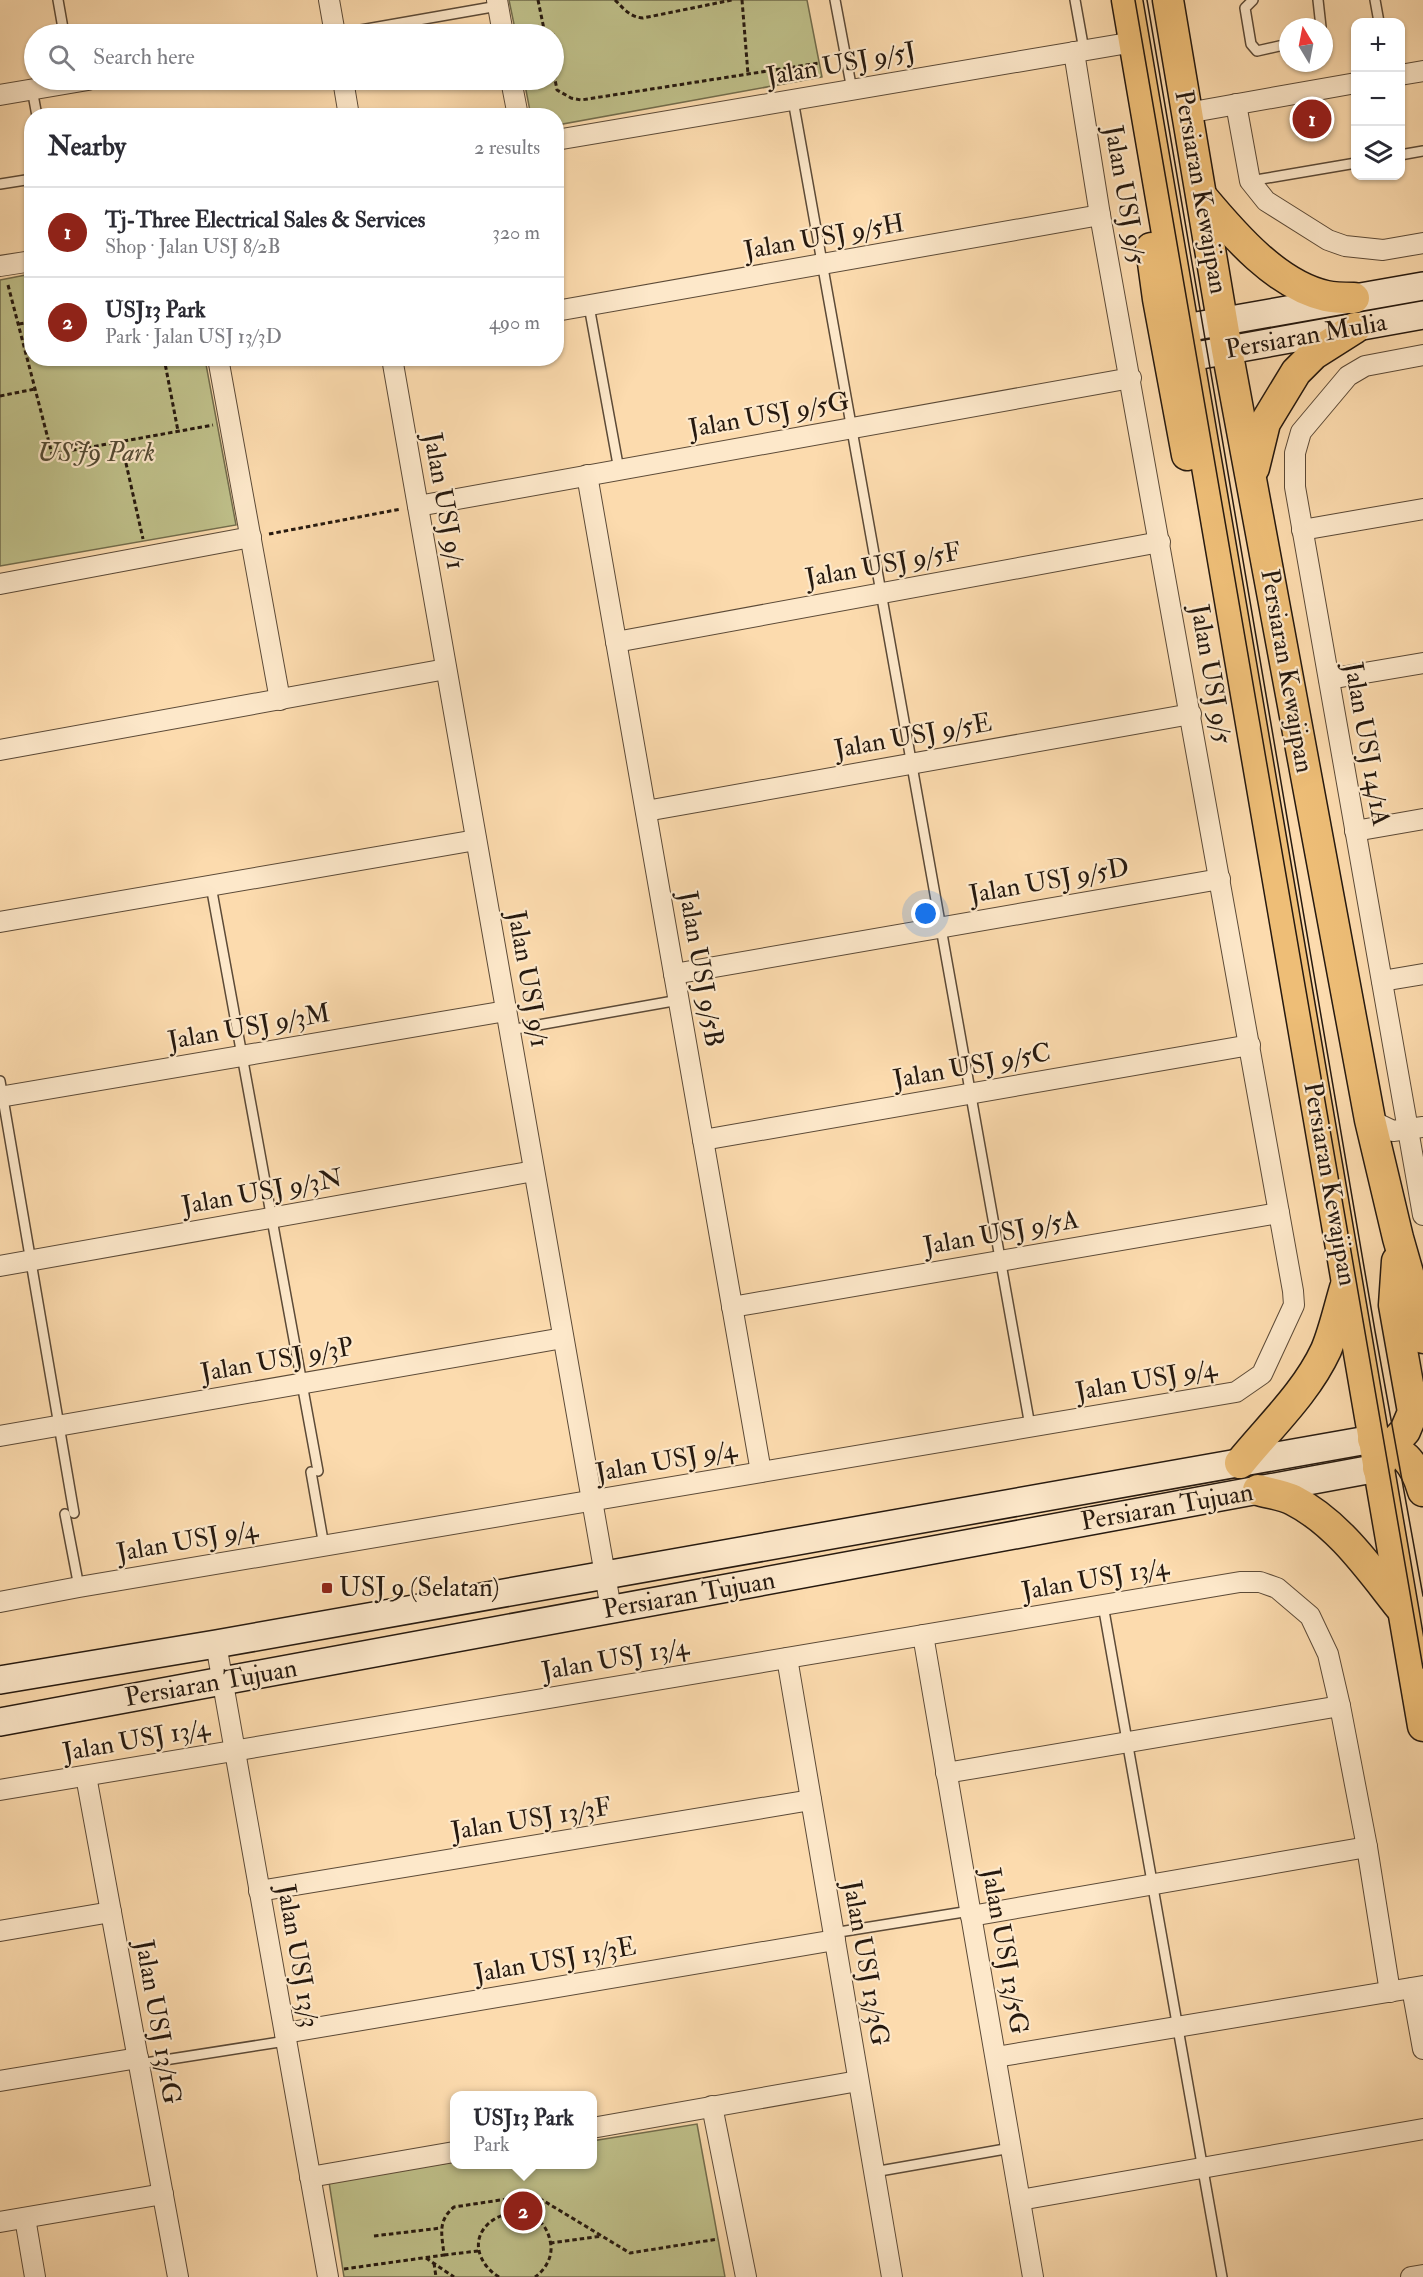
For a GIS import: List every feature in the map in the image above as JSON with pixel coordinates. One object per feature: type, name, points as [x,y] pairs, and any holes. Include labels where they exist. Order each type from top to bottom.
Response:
[{"type":"main road","name":"Persiaran Kewajipan","points":[[1127,0],[1190,357],[1347,1284],[1381,1451],[1402,1609],[1423,1726]]},
{"type":"main road","name":"Persiaran Kewajipan","points":[[1168,0],[1225,336],[1370,1120],[1398,1238],[1419,1311],[1423,1338]]},
{"type":"main road","name":"Persiaran Kewajipan","points":[[1141,78],[1145,195],[1158,299],[1179,422],[1207,543],[1237,643]]},
{"type":"main road","points":[[1201,196],[1237,239],[1277,272],[1302,287],[1326,296],[1354,298]]},
{"type":"main road","name":"Persiaran Mulia","points":[[1190,357],[1225,336],[1354,298],[1423,286]]},
{"type":"main road","name":"Persiaran Mulia","points":[[1185,328],[1225,336],[1354,328],[1423,315]]},
{"type":"main road","points":[[1251,478],[1265,423],[1296,372],[1314,354],[1354,328]]},
{"type":"main road","points":[[1381,1451],[1405,1431],[1413,1412],[1394,1305],[1398,1238]]},
{"type":"main road","points":[[1240,1463],[1270,1426],[1290,1407],[1326,1349],[1347,1284]]},
{"type":"main road","points":[[1381,1451],[1408,1458],[1418,1475],[1423,1491]]},
{"type":"main road","name":"Persiaran Tujuan","points":[[0,1680],[1240,1463],[1381,1451]]},
{"type":"main road","name":"Persiaran Tujuan","points":[[0,1722],[1258,1490],[1381,1451]]},
{"type":"main road","points":[[1258,1490],[1292,1500],[1318,1517],[1343,1538],[1402,1609]]},
{"type":"street","points":[[329,0],[334,24]]},
{"type":"street","points":[[497,3],[501,24]]},
{"type":"street","name":"Jalan USJ 9/5J","points":[[564,139],[1134,42]]},
{"type":"street","name":"Jalan USJ 9/5","points":[[1079,51],[1100,215],[1250,1045],[1294,1305]]},
{"type":"street","points":[[1405,74],[1423,71]]},
{"type":"street","points":[[1187,113],[1351,84]]},
{"type":"street","points":[[0,95],[27,90]]},
{"type":"street","points":[[345,90],[348,108]]},
{"type":"street","points":[[514,90],[517,108]]},
{"type":"street","points":[[1236,104],[1250,181],[1266,201],[1279,211],[1328,240],[1346,246],[1383,250],[1423,243]]},
{"type":"street","name":"Jalan USJ 9/5H","points":[[564,310],[1100,215]]},
{"type":"street","points":[[4,273],[24,264]]},
{"type":"street","name":"Jalan USJ 14/1A","points":[[1423,355],[1365,366],[1348,376],[1301,432],[1295,453],[1295,487],[1355,831],[1382,981],[1416,1129],[1423,1215]]},
{"type":"street","points":[[220,366],[280,700]]},
{"type":"street","name":"Jalan USJ 9/1","points":[[393,366],[611,1609]]},
{"type":"street","name":"Jalan USJ 9/5G","points":[[418,506],[1131,378]]},
{"type":"street","name":"Jalan USJ 9/5B","points":[[587,475],[760,1472]]},
{"type":"street","points":[[1302,530],[1423,509]]},
{"type":"street","points":[[0,584],[251,537]]},
{"type":"street","name":"Jalan USJ 9/5F","points":[[616,642],[1160,542]]},
{"type":"street","points":[[1329,679],[1423,663]]},
{"type":"street","points":[[0,750],[446,669]]},
{"type":"street","name":"Jalan USJ 9/5E","points":[[646,811],[1191,714]]},
{"type":"street","points":[[1355,831],[1423,819]]},
{"type":"street","points":[[0,922],[476,840]]},
{"type":"street","name":"Jalan USJ 9/5D","points":[[674,974],[1220,879]]},
{"type":"street","points":[[1382,981],[1423,974]]},
{"type":"street","name":"Jalan USJ 9/3M","points":[[1,1091],[508,1021]]},
{"type":"street","name":"Jalan USJ 9/5C","points":[[703,1140],[1250,1045]]},
{"type":"street","points":[[1370,1120],[1394,1131],[1416,1129]]},
{"type":"street","name":"Jalan USJ 9/3N","points":[[0,1266],[534,1171]]},
{"type":"street","name":"Jalan USJ 9/5A","points":[[732,1307],[1279,1213]]},
{"type":"street","name":"Jalan USJ 9/4","points":[[0,1602],[1236,1392],[1262,1374],[1294,1305]]},
{"type":"street","name":"Jalan USJ 9/3P","points":[[0,1436],[563,1338]]},
{"type":"street","name":"Jalan USJ 13/4","points":[[0,1790],[1240,1582],[1260,1582],[1277,1588],[1310,1616],[1328,1654],[1367,1847],[1390,1992]]},
{"type":"street","name":"Jalan USJ 13/5G","points":[[923,1635],[1034,2277]]},
{"type":"street","name":"Jalan USJ 13/3","points":[[216,1644],[310,2177],[335,2273]]},
{"type":"street","name":"Jalan USJ 13/3G","points":[[787,1658],[892,2277]]},
{"type":"street","points":[[946,1773],[1340,1706]]},
{"type":"street","name":"Jalan USJ 13/1G","points":[[86,1776],[178,2277]]},
{"type":"street","name":"Jalan USJ 13/3F","points":[[259,1891],[811,1800]]},
{"type":"street","points":[[971,1913],[1152,1885],[1367,1847]]},
{"type":"street","points":[[0,1931],[111,1912]]},
{"type":"street","name":"Jalan USJ 13/3E","points":[[285,2037],[834,1936]]},
{"type":"street","points":[[996,2057],[1418,1987],[1423,2049]]},
{"type":"street","points":[[0,2081],[138,2061]]},
{"type":"street","points":[[597,2126],[858,2081]]},
{"type":"street","points":[[712,2106],[746,2277]]},
{"type":"street","points":[[1020,2200],[1423,2129]]},
{"type":"street","points":[[310,2177],[450,2153]]},
{"type":"street","points":[[0,2222],[163,2194]]},
{"type":"street","points":[[25,2218],[35,2277]]},
{"type":"street","points":[[1411,2277],[1423,2275]]},
{"type":"lane","points":[[58,0],[62,24]]},
{"type":"lane","points":[[835,0],[852,90]]},
{"type":"lane","points":[[1075,0],[1079,51]]},
{"type":"lane","points":[[1253,0],[1245,8],[1251,44],[1257,51],[1279,46]]},
{"type":"lane","points":[[1318,0],[1320,18]]},
{"type":"lane","points":[[1375,0],[1378,18]]},
{"type":"lane","points":[[388,24],[497,3]]},
{"type":"lane","points":[[32,90],[36,108]]},
{"type":"lane","points":[[793,100],[1030,1427]]},
{"type":"lane","points":[[1405,154],[1423,151]]},
{"type":"lane","points":[[1250,181],[1351,164]]},
{"type":"lane","points":[[0,184],[24,180]]},
{"type":"lane","points":[[589,306],[619,470]]},
{"type":"lane","points":[[211,886],[302,1384],[324,1546]]},
{"type":"lane","points":[[508,1021],[679,1000]]},
{"type":"lane","points":[[1,1091],[59,1426],[79,1587]]},
{"type":"lane","points":[[1103,1605],[1222,2277]]},
{"type":"lane","points":[[834,1936],[971,1913]]},
{"type":"lane","points":[[138,2061],[285,2037]]},
{"type":"lane","points":[[874,2172],[1011,2148]]},
{"type":"path","points":[[538,0],[543,24]]},
{"type":"path","points":[[615,0],[626,11],[643,18],[732,0]]},
{"type":"path","points":[[742,0],[748,74]]},
{"type":"path","points":[[557,90],[571,98],[581,100],[819,63]]},
{"type":"path","points":[[4,273],[24,344]]},
{"type":"path","points":[[19,324],[24,323]]},
{"type":"path","points":[[29,366],[52,454],[217,424]]},
{"type":"path","points":[[166,366],[178,431]]},
{"type":"path","points":[[0,396],[35,389]]},
{"type":"path","points":[[122,441],[143,541]]},
{"type":"path","points":[[251,537],[418,506]]},
{"type":"path","points":[[444,2255],[442,2222],[446,2213],[454,2207],[534,2194],[630,2253],[718,2239]]},
{"type":"path","points":[[500,2277],[490,2271],[479,2251],[480,2236],[493,2219],[500,2215],[517,2212],[534,2217],[545,2226],[550,2243],[550,2258],[540,2274],[535,2277]]},
{"type":"path","points":[[374,2236],[441,2228]]},
{"type":"path","points":[[550,2243],[602,2236]]},
{"type":"path","points":[[335,2273],[479,2251]]},
{"type":"path","points":[[425,2258],[454,2277]]},
{"type":"path","points":[[434,2263],[435,2277]]},
{"type":"green space","points":[[509,0],[807,0],[822,77],[564,124],[564,108],[529,108],[526,90],[564,90],[564,24],[514,24]]},
{"type":"green space","name":"USJ9 Park","points":[[24,275],[24,366],[206,366],[236,525],[0,566],[0,280]]},
{"type":"green space","points":[[697,2124],[725,2277],[344,2277],[329,2182],[450,2163],[450,2169],[597,2169],[597,2140]]},
{"type":"tram line","points":[[1135,0],[1423,1668]]},
{"type":"tram line","points":[[1147,0],[1375,1331],[1423,1596]]},
{"type":"place","name":"Tj-Three Electrical Sales & Services","points":[[1312,119]]},
{"type":"place","name":"USJ 9 (Selatan)","points":[[327,1588]]},
{"type":"place","name":"USJ13 Park","points":[[523,2211]]}]
